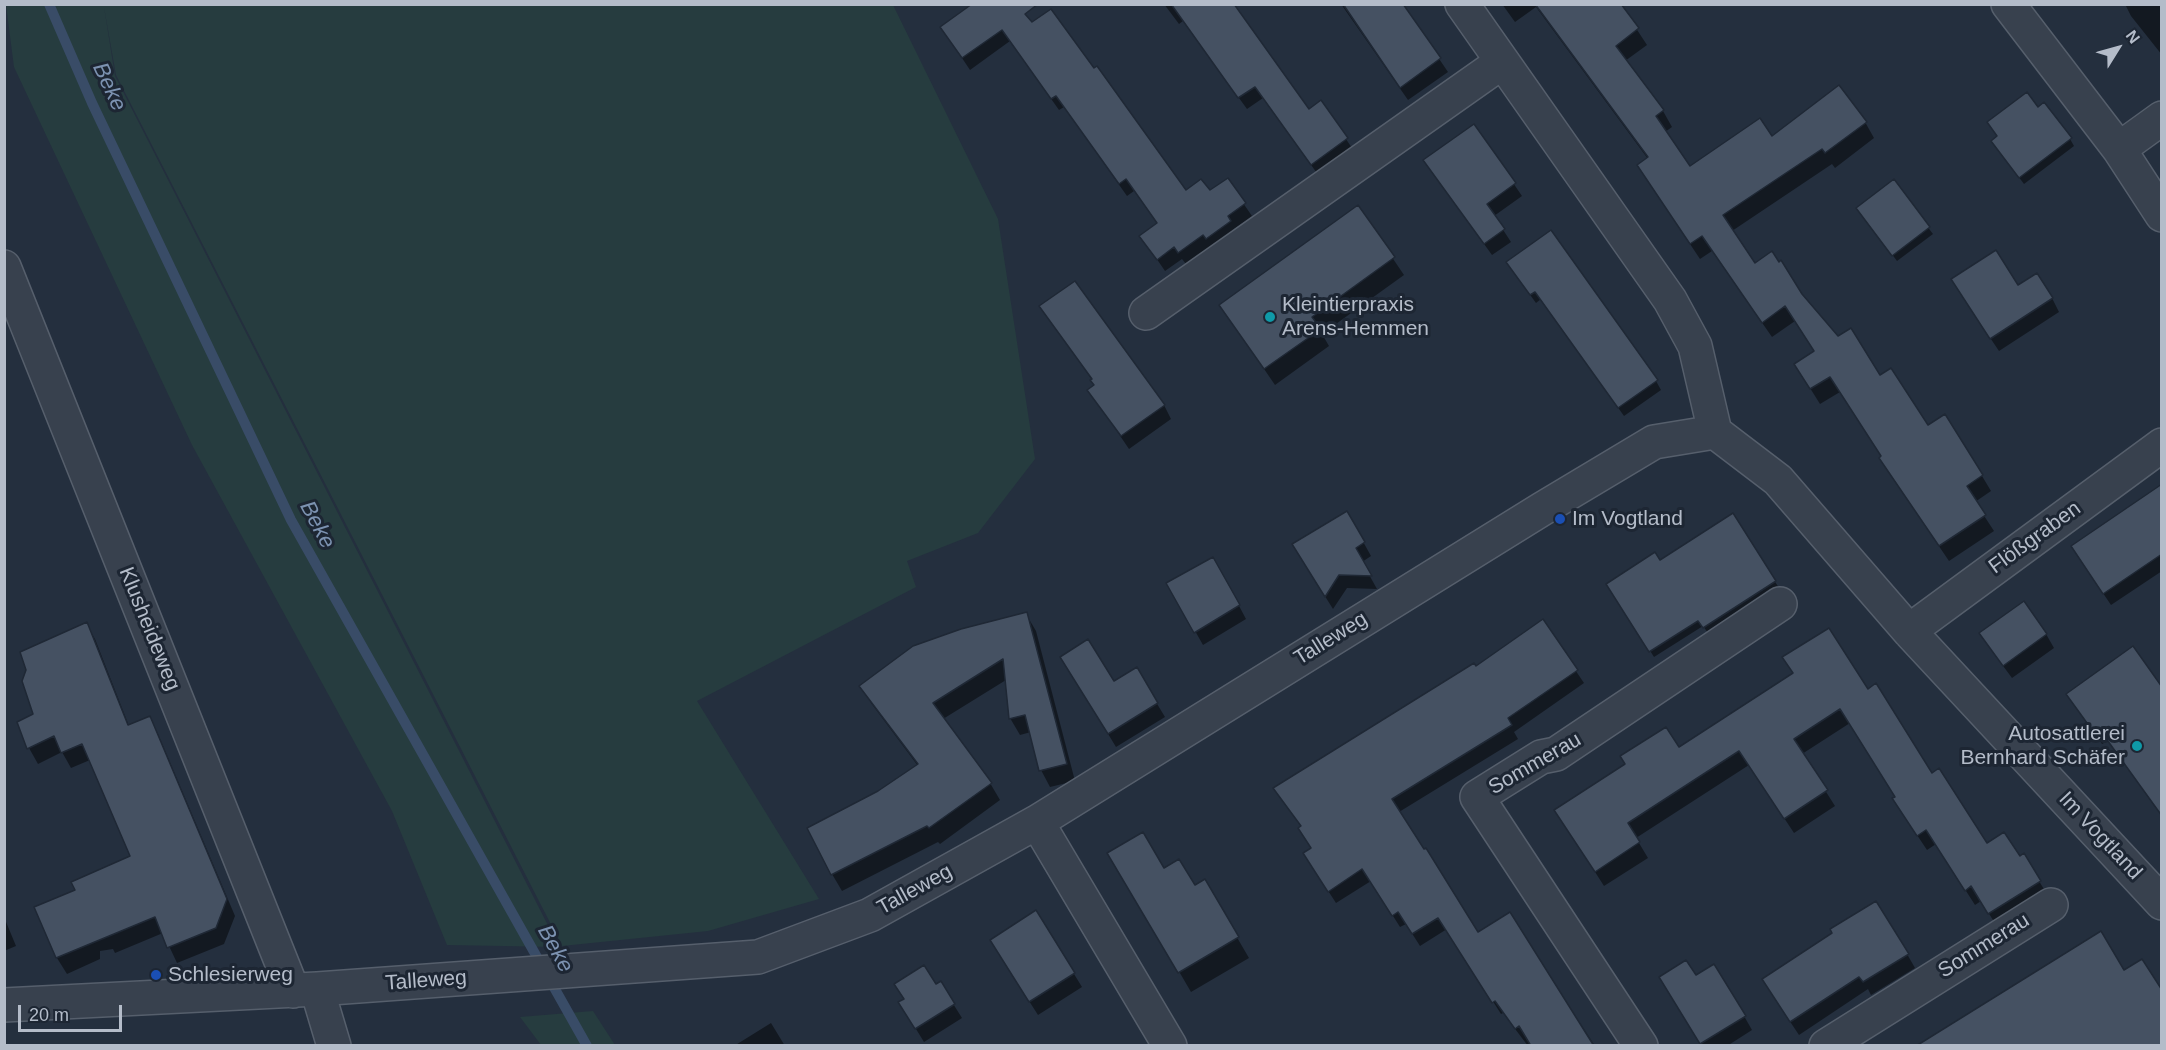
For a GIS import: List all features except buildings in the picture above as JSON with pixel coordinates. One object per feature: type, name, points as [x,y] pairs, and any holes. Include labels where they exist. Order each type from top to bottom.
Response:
[{"type":"street","points":[[1462,4],[1670,300],[1695,346],[1715,432]]},
{"type":"street","points":[[2008,4],[2119,149],[2162,215]]},
{"type":"street","points":[[1146,313],[1502,62]]},
{"type":"street","points":[[2119,149],[2162,118]]},
{"type":"street","name":"Klusheideweg","points":[[4,267],[305,990],[334,1046]]},
{"type":"street","name":"Im Vogtland","points":[[1715,432],[1778,480],[1909,631],[2162,903]]},
{"type":"street","name":"Talleweg","points":[[4,1005],[305,990],[758,957],[870,915],[1037,822],[1654,441],[1715,432]]},
{"type":"street","name":"Flößgraben","points":[[1909,631],[2162,445]]},
{"type":"street","name":"Sommerau","points":[[1641,1046],[1477,797],[1541,757],[1556,754],[1780,604]]},
{"type":"street","points":[[1037,822],[1170,1046]]},
{"type":"street","name":"Sommerau","points":[[1826,1046],[2051,905]]},
{"type":"green space","points":[[6,5],[893,5],[998,219],[1035,459],[978,533],[907,561],[916,587],[697,701],[819,899],[708,931],[562,946],[116,75],[104,7],[115,76],[559,947],[447,945],[392,811],[192,445],[14,67]]},
{"type":"green space","points":[[593,1011],[615,1045],[541,1045],[520,1017]]},
{"type":"waterway","name":"Beke","points":[[49,4],[92,103],[291,520],[587,1046]]},
{"type":"place","name":"Kleintierpraxis Arens-Hemmen","points":[[1270,317]]},
{"type":"place","name":"Im Vogtland","points":[[1560,519]]},
{"type":"place","name":"Autosattlerei Bernhard Schäfer","points":[[2137,746]]},
{"type":"place","name":"Schlesierweg","points":[[156,975]]}]
